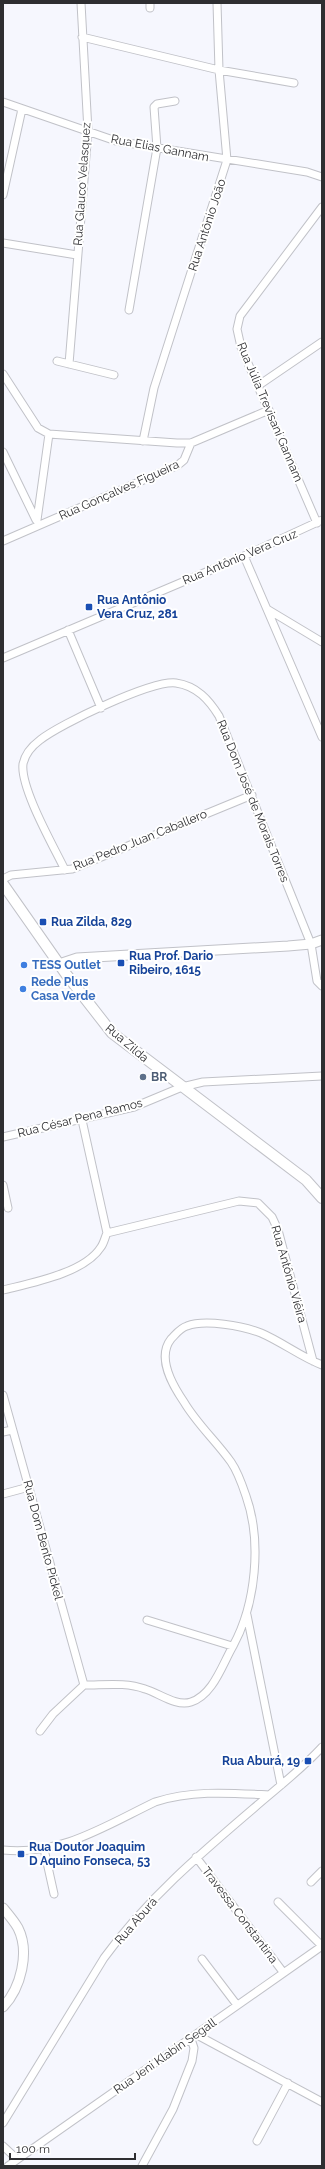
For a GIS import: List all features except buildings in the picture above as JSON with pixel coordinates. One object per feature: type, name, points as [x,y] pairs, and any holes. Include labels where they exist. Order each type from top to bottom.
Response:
[{"type":"main road","name":"Rua Zilda","points":[[3,884],[95,1014],[112,1033],[182,1087],[318,1187],[322,1198]]},
{"type":"street","name":"Rua Glauco Velasquez","points":[[69,364],[88,131],[81,3]]},
{"type":"street","name":"Rua Antônio João","points":[[143,441],[154,388],[227,160],[219,70],[217,3]]},
{"type":"street","points":[[82,37],[219,70],[294,83]]},
{"type":"street","points":[[129,310],[157,148],[154,107],[158,104],[175,101]]},
{"type":"street","name":"Rua Elias Gannam","points":[[3,102],[116,141],[307,172],[322,177]]},
{"type":"street","points":[[3,195],[22,109]]},
{"type":"street","name":"Rua Júlia Trevisani Gannam","points":[[320,521],[241,347],[238,323],[240,316],[322,207]]},
{"type":"street","points":[[3,242],[77,255]]},
{"type":"street","points":[[259,385],[322,342]]},
{"type":"street","points":[[57,361],[114,375]]},
{"type":"street","points":[[3,374],[38,428],[49,434],[191,443],[269,410]]},
{"type":"street","points":[[38,523],[49,434]]},
{"type":"street","name":"Rua Gonçalves Figueira","points":[[3,541],[38,523],[178,464],[184,460],[191,443]]},
{"type":"street","points":[[3,452],[38,523]]},
{"type":"street","name":"Rua Antônio Vera Cruz","points":[[3,658],[244,556],[320,521]]},
{"type":"street","points":[[244,556],[322,737]]},
{"type":"street","points":[[267,609],[322,642]]},
{"type":"street","points":[[68,630],[101,708]]},
{"type":"street","name":"Rua Dom José de Morais Torres","points":[[65,870],[30,797],[24,776],[23,765],[30,749],[39,740],[62,726],[162,683],[175,683],[191,687],[201,693],[219,716],[311,944],[317,981],[322,986]]},
{"type":"street","name":"Rua Pedro Juan Caballero","points":[[3,879],[11,875],[65,870],[252,795]]},
{"type":"street","points":[[60,964],[77,958],[311,944],[322,940]]},
{"type":"street","name":"Rua César Pena Ramos","points":[[3,1137],[134,1107],[182,1087],[214,1081],[322,1076]]},
{"type":"street","points":[[3,1290],[35,1282],[79,1266],[98,1251],[107,1233],[82,1120]]},
{"type":"street","points":[[3,1185],[8,1208]]},
{"type":"street","name":"Rua Antônio Viêira","points":[[107,1233],[239,1201],[258,1203],[272,1217],[278,1230],[313,1362]]},
{"type":"street","points":[[40,1731],[53,1714],[84,1685],[135,1685],[179,1703],[188,1703],[204,1695],[209,1689],[241,1632],[255,1563],[256,1546],[254,1523],[246,1495],[231,1462],[195,1419],[171,1379],[165,1355],[169,1342],[186,1326],[197,1324],[220,1324],[261,1333],[313,1362],[322,1365]]},
{"type":"street","name":"Rua Dom Bento Pickel","points":[[3,1395],[84,1685]]},
{"type":"street","points":[[3,1432],[12,1430]]},
{"type":"street","points":[[3,1494],[28,1487]]},
{"type":"street","points":[[246,1613],[281,1785]]},
{"type":"street","points":[[147,1620],[232,1646]]},
{"type":"street","name":"Rua Aburá","points":[[4,2119],[104,1958],[123,1932],[144,1908],[196,1857],[281,1785],[322,1747]]},
{"type":"street","name":"Rua Aburá","points":[[314,1756],[322,1751]]},
{"type":"street","points":[[3,1850],[44,1849],[67,1844],[89,1835],[155,1802],[170,1797],[203,1793],[268,1795]]},
{"type":"street","points":[[44,1849],[54,1894]]},
{"type":"street","name":"Travessa Constantina","points":[[196,1857],[284,1972]]},
{"type":"street","points":[[311,1882],[322,1871]]},
{"type":"street","points":[[278,1902],[322,1946]]},
{"type":"street","points":[[3,1908],[18,1928],[22,1938],[23,1958],[15,1988],[3,2007]]},
{"type":"street","name":"Rua Jeni Klabin Segall","points":[[8,2166],[322,1946]]},
{"type":"street","points":[[202,1959],[237,2005]]},
{"type":"street","points":[[142,2166],[173,2109],[192,2061],[194,2037],[288,2083],[322,2102]]},
{"type":"street","points":[[257,2141],[288,2083]]},
{"type":"street","points":[[3,2146],[17,2159]]},
{"type":"place","name":"Rua Antônio Vera Cruz, 281","points":[[89,607]]},
{"type":"place","name":"Rua Zilda, 829","points":[[43,922]]},
{"type":"place","name":"Rua Prof. Dario Ribeiro, 1615","points":[[121,963]]},
{"type":"place","name":"TESS Outlet","points":[[24,965]]},
{"type":"place","name":"Rede Plus Casa Verde","points":[[23,989]]},
{"type":"place","name":"BR","points":[[143,1077]]},
{"type":"place","name":"Rua Aburá, 19","points":[[308,1761]]},
{"type":"place","name":"Rua Doutor Joaquim D Aquino Fonseca, 53","points":[[21,1854]]}]
